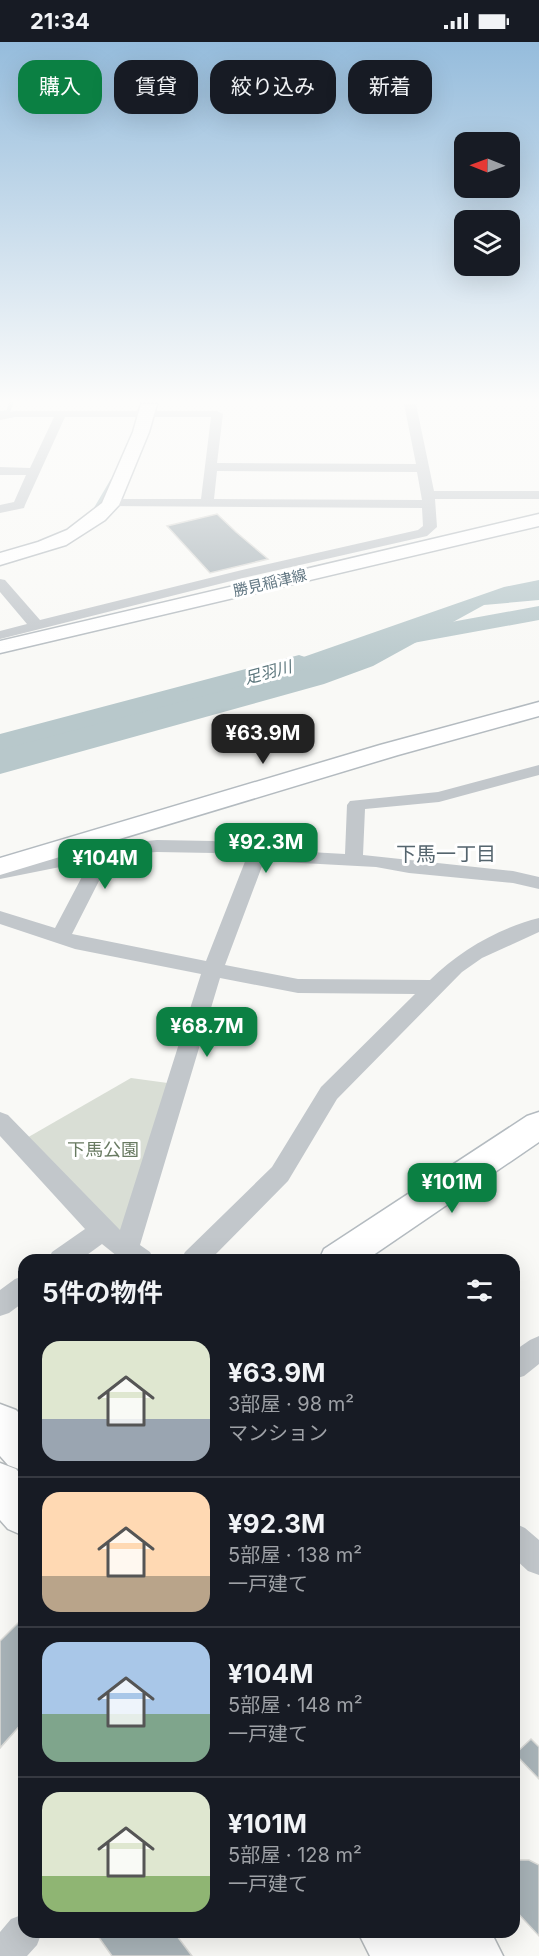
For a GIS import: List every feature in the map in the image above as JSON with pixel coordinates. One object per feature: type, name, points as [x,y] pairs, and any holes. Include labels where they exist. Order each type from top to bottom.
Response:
[{"type":"highway","points":[[0,1424],[18,1444]]},
{"type":"highway","points":[[0,1485],[18,1506]]},
{"type":"highway","points":[[392,1938],[408,1956]]},
{"type":"highway","points":[[458,1938],[474,1956]]},
{"type":"street","points":[[0,509],[19,505],[24,493]]},
{"type":"street","points":[[0,559],[31,551],[65,538],[89,525],[111,503],[115,493]]},
{"type":"street","points":[[207,503],[208,493]]},
{"type":"street","points":[[0,627],[33,622],[422,533],[430,527],[427,493]]},
{"type":"street","points":[[111,503],[428,499],[539,495]]},
{"type":"street","name":"勝見稲津線","points":[[0,647],[539,520]]},
{"type":"street","points":[[0,583],[33,622]]},
{"type":"street","points":[[0,635],[33,622]]},
{"type":"street","points":[[0,867],[378,753],[539,709]]},
{"type":"street","points":[[354,860],[356,805],[439,797],[539,771]]},
{"type":"street","points":[[0,873],[132,849],[157,846],[213,847],[257,855],[354,860],[513,877],[539,883]]},
{"type":"street","points":[[60,937],[92,875],[129,858],[132,849]]},
{"type":"street","points":[[134,1254],[213,968],[257,855]]},
{"type":"street","points":[[0,917],[75,942],[298,986],[435,987]]},
{"type":"street","points":[[200,1254],[280,1174],[329,1094],[455,967],[475,953],[539,924]]},
{"type":"street","points":[[0,1121],[102,1230],[133,1254]]},
{"type":"street","points":[[346,1254],[539,1125]]},
{"type":"street","points":[[69,1254],[102,1230]]},
{"type":"street","points":[[0,1305],[18,1292]]},
{"type":"street","points":[[520,1362],[539,1348]]},
{"type":"street","points":[[520,1543],[539,1560]]},
{"type":"street","points":[[3,1956],[19,1938]]},
{"type":"green space","name":"下馬公園","points":[[131,1078],[175,1084],[124,1237],[25,1139]]},
{"type":"water","points":[[539,580],[539,600],[484,605],[373,666],[324,684],[0,774],[0,743],[252,675],[504,587]]},
{"type":"building","points":[[217,514],[268,559],[210,573],[167,526]]},
{"type":"building","points":[[18,1623],[18,1728],[0,1748],[0,1641]]},
{"type":"building","points":[[531,1739],[539,1747],[539,1779],[520,1759],[520,1749]]},
{"type":"building","points":[[520,1860],[529,1860],[539,1865],[539,1936],[520,1915]]},
{"type":"building","points":[[99,1938],[178,1938],[192,1956],[112,1956]]},
{"type":"waterway","points":[[95,510],[105,493]]},
{"type":"waterway","name":"足羽川","points":[[391,640],[539,613]]},
{"type":"waterway","name":"足羽川","points":[[0,742],[299,663]]},
{"type":"district","name":"下馬一丁目","points":[[446,854]]}]
